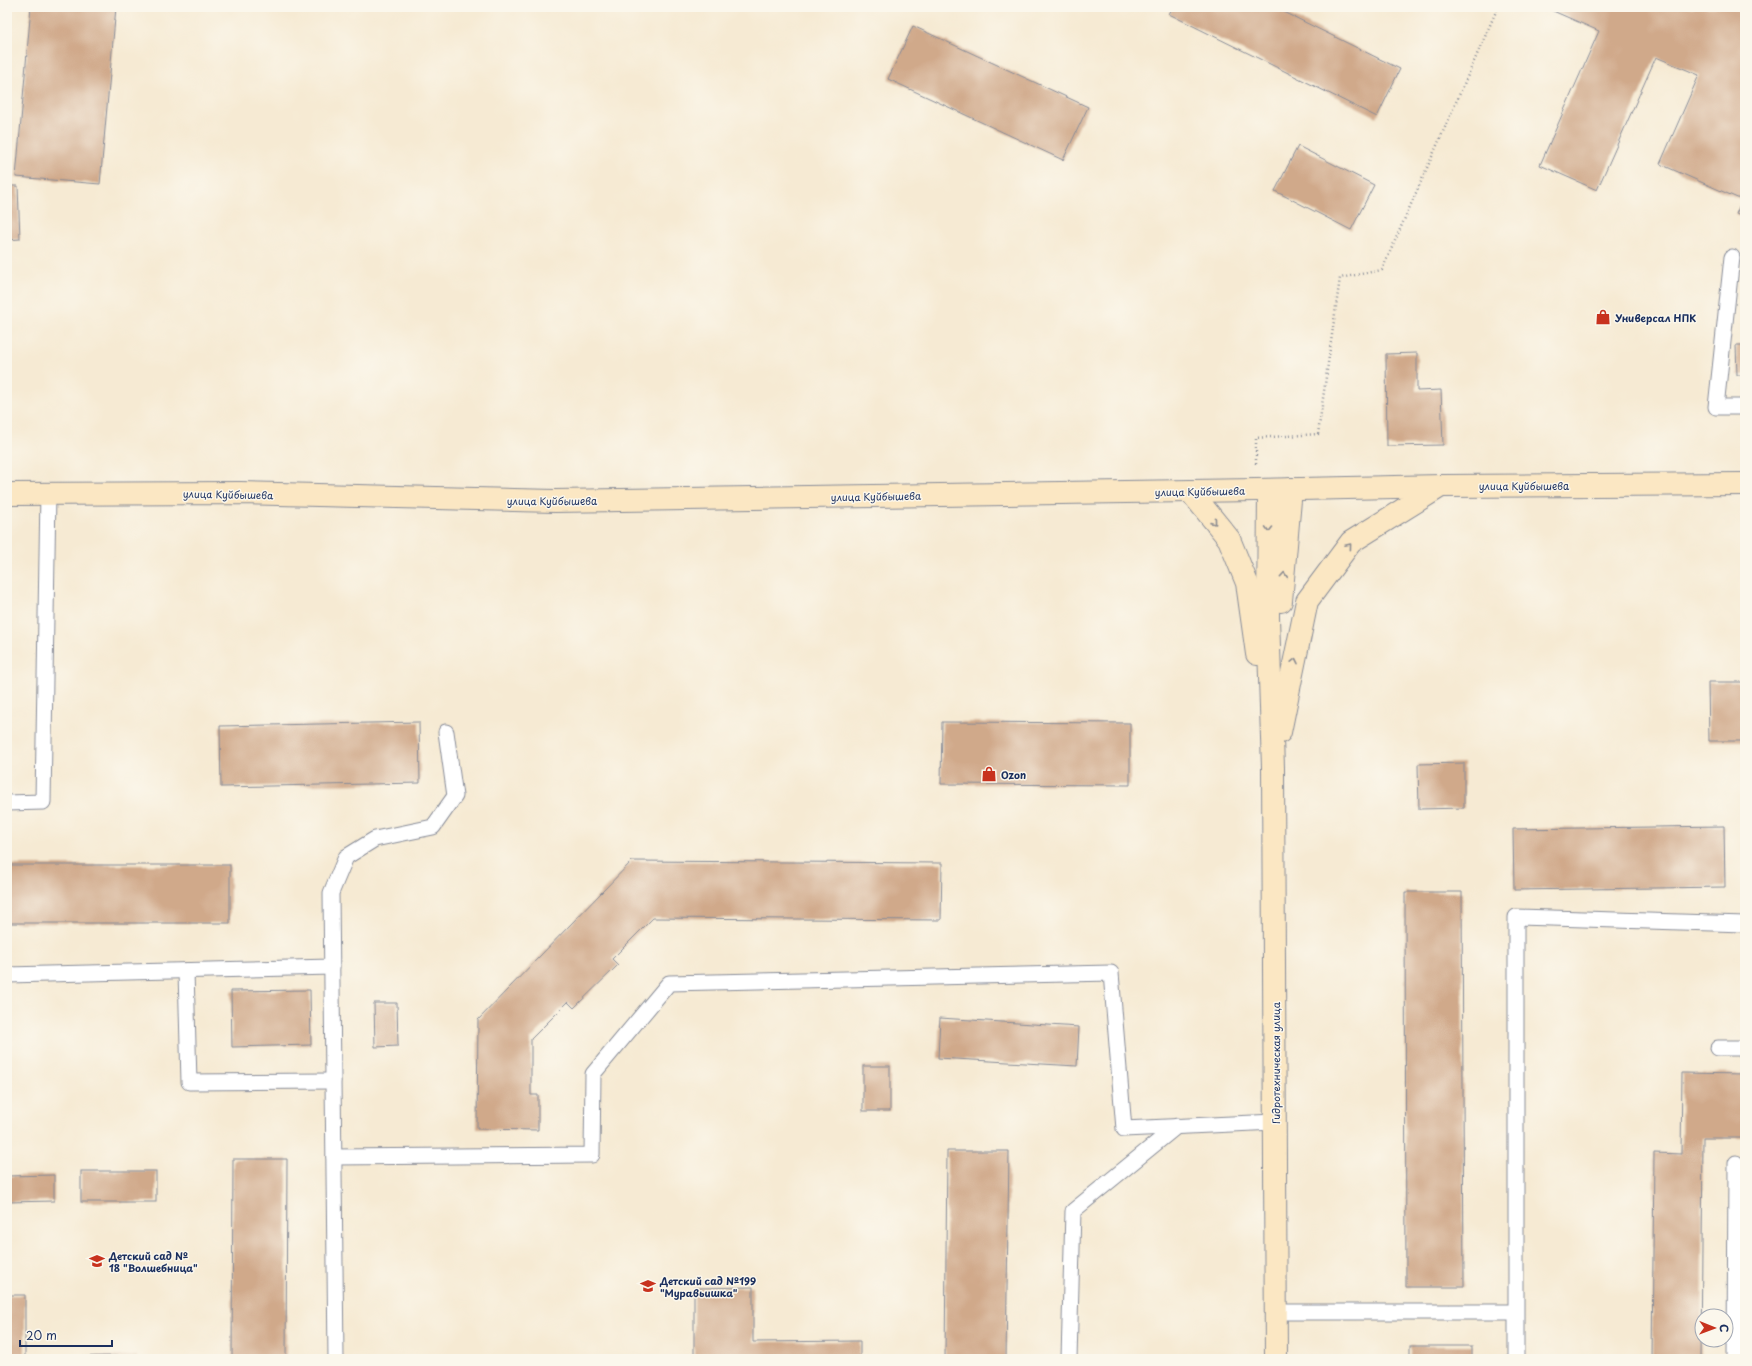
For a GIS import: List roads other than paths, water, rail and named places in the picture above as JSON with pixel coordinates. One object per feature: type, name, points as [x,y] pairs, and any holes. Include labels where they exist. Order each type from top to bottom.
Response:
[{"type":"main road","name":"улица Куйбышева","points":[[7,494],[240,493],[555,501],[1291,490],[1442,486],[1745,484]]},
{"type":"main road","points":[[1272,768],[1307,601],[1351,542],[1442,486]]},
{"type":"main road","points":[[1263,490],[1272,768]]},
{"type":"main road","points":[[1272,768],[1280,615],[1291,490]]},
{"type":"main road","points":[[1190,491],[1228,539],[1247,583],[1272,768]]},
{"type":"main road","name":"Гидротехническая улица","points":[[1272,768],[1276,1359]]},
{"type":"lane","points":[[1732,257],[1716,407],[1745,407]]},
{"type":"lane","points":[[7,803],[43,802],[48,493]]},
{"type":"lane","points":[[336,1359],[331,893],[346,857],[375,839],[433,827],[455,796],[446,732]]},
{"type":"lane","points":[[1516,1359],[1516,917],[1745,924]]},
{"type":"lane","points":[[7,975],[332,967]]},
{"type":"lane","points":[[186,971],[189,1082],[333,1081]]},
{"type":"lane","points":[[334,1157],[592,1155],[593,1074],[669,983],[1111,973],[1124,1129],[1275,1122]]},
{"type":"lane","points":[[1718,1048],[1745,1048]]},
{"type":"lane","points":[[1068,1359],[1073,1211],[1177,1126]]},
{"type":"lane","points":[[1735,1359],[1736,1163]]},
{"type":"lane","points":[[1275,1312],[1515,1312]]},
{"type":"place","name":"Универсал НПК","points":[[1603,317]]},
{"type":"place","name":"Ozon","points":[[989,774]]},
{"type":"place","name":"Детский сад № 18 \"Волшебница\"","points":[[97,1261]]},
{"type":"place","name":"Детский сад №199 \"Муравьишка\"","points":[[648,1286]]}]
